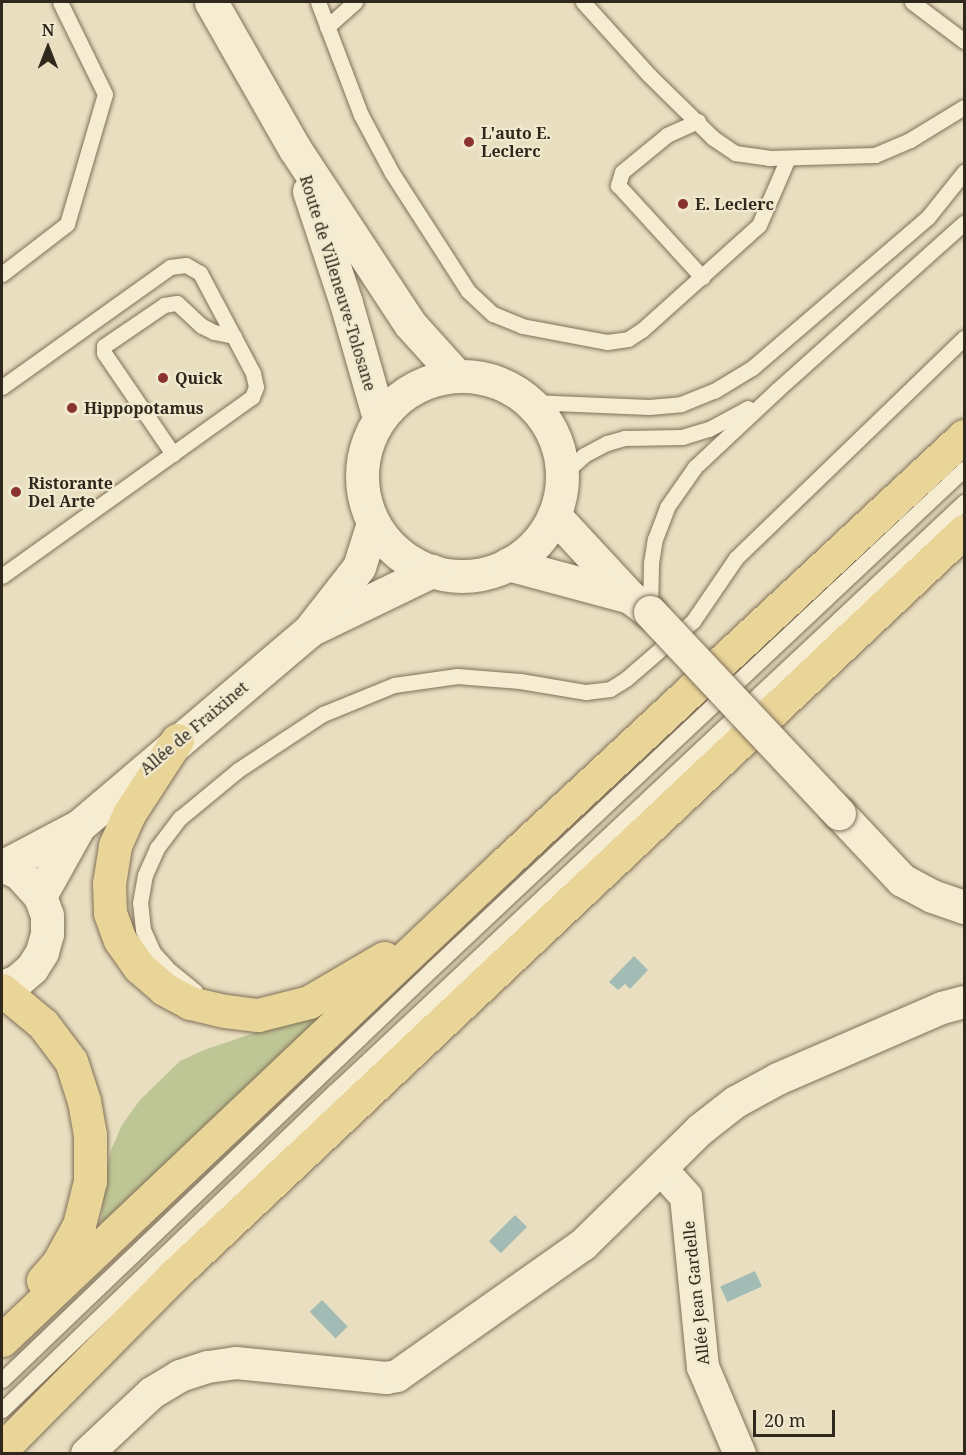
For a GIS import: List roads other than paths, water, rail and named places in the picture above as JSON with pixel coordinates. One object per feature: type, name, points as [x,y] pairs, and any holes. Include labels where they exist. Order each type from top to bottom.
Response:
[{"type":"main road","points":[[2,1340],[504,864],[964,436]]},
{"type":"main road","points":[[2,1449],[172,1276],[964,531]]},
{"type":"main road","points":[[177,740],[129,814],[115,846],[109,883],[110,913],[120,940],[139,967],[164,989],[190,1003],[258,1015],[309,1002],[378,963],[504,864]]},
{"type":"main road","points":[[2,989],[43,1024],[71,1061],[84,1101],[90,1134],[90,1181],[80,1225],[58,1263],[2,1325]]},
{"type":"street","name":"Route de Villeneuve-Tolosane","points":[[211,2],[295,149],[411,324],[457,376]]},
{"type":"street","name":"Route de Villeneuve-Tolosane","points":[[295,149],[346,303],[379,418]]},
{"type":"street","points":[[457,376],[492,381],[508,387],[530,402],[548,423],[558,448],[562,475],[560,496],[554,515],[535,543],[508,564],[484,573],[458,576],[432,571],[408,561],[388,544],[373,523],[363,498],[361,470],[366,442],[379,418],[400,396],[427,381],[457,376]]},
{"type":"street","points":[[554,515],[902,880],[932,896],[964,907]]},
{"type":"street","name":"Allée de Fraixinet","points":[[80,826],[177,740],[309,631],[358,567],[373,523]]},
{"type":"street","points":[[508,564],[640,604]]},
{"type":"street","name":"Allée de Fraixinet","points":[[309,631],[432,571]]},
{"type":"street","points":[[3,865],[80,826]]},
{"type":"street","points":[[40,896],[80,826]]},
{"type":"street","points":[[2,989],[17,981],[32,968],[42,952],[47,934],[47,915],[40,896],[19,873],[3,865]]},
{"type":"street","points":[[87,1454],[152,1393],[180,1376],[208,1367],[236,1362],[386,1378],[397,1376],[583,1245],[662,1170],[700,1130],[736,1102],[768,1085],[942,1008],[964,1002]]},
{"type":"street","name":"Allée Jean Gardelle","points":[[662,1170],[686,1197],[703,1367],[740,1454]]},
{"type":"lane","points":[[2,274],[67,224],[105,94],[60,2]]},
{"type":"lane","points":[[318,2],[361,115],[392,173],[468,291],[493,314],[522,326],[608,342],[628,339],[702,277],[759,225],[789,158]]},
{"type":"lane","points":[[327,27],[355,2]]},
{"type":"lane","points":[[583,2],[649,75],[713,138],[735,153],[769,158],[875,154],[910,140],[964,107]]},
{"type":"lane","points":[[912,2],[964,41]]},
{"type":"lane","points":[[698,121],[667,135],[622,172],[618,185],[702,277]]},
{"type":"lane","points":[[530,402],[649,407],[681,404],[714,391],[752,368],[927,217],[964,172]]},
{"type":"lane","points":[[640,604],[667,507],[695,467],[777,390],[964,223]]},
{"type":"lane","points":[[2,387],[171,267],[186,265],[200,273],[253,373],[256,387],[252,398],[2,576]]},
{"type":"lane","points":[[173,454],[104,353],[104,346],[164,305],[177,303],[202,326],[214,332],[234,336]]},
{"type":"lane","points":[[337,987],[258,998],[230,999],[197,992],[171,971],[153,952],[143,930],[140,903],[145,875],[157,848],[180,818],[238,770],[323,714],[394,685],[457,676],[520,681],[586,692],[610,689],[626,679],[693,621],[736,558],[964,338]]},
{"type":"lane","points":[[562,475],[584,455],[608,443],[625,438],[682,436],[709,429],[777,390]]},
{"type":"lane","points":[[2,1380],[451,951],[964,469]]},
{"type":"lane","points":[[2,1410],[335,1091],[964,502]]},
{"type":"water","points":[[634,956],[648,970],[630,989],[625,984],[618,990],[609,982]]},
{"type":"water","points":[[515,1215],[527,1227],[501,1253],[489,1241]]},
{"type":"water","points":[[755,1271],[762,1287],[727,1302],[720,1286]]},
{"type":"water","points":[[322,1300],[348,1327],[335,1338],[310,1312]]},
{"type":"place","name":"L'auto E. Leclerc","points":[[469,142]]},
{"type":"place","name":"E. Leclerc","points":[[683,204]]},
{"type":"place","name":"Quick","points":[[163,378]]},
{"type":"place","name":"Hippopotamus","points":[[72,408]]},
{"type":"place","name":"Ristorante Del Arte","points":[[16,492]]}]
